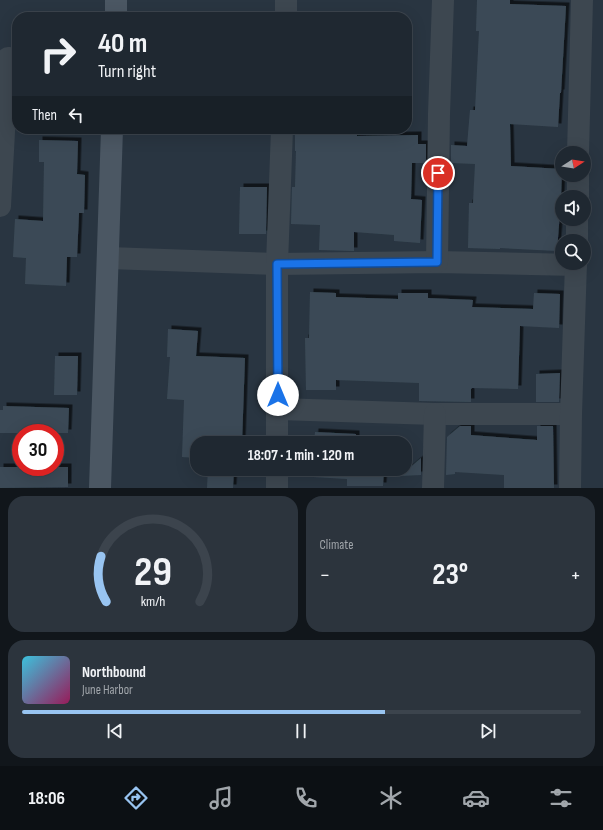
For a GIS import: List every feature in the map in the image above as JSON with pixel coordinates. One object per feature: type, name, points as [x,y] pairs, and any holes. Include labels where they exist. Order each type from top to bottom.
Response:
[{"type":"street","points":[[116,0],[116,12]]},
{"type":"street","points":[[286,0],[286,12]]},
{"type":"street","points":[[437,262],[439,114],[443,0]]},
{"type":"street","points":[[578,146],[582,0]]},
{"type":"street","points":[[0,206],[8,58],[12,58]]},
{"type":"street","points":[[100,488],[109,258],[112,134]]},
{"type":"street","points":[[277,436],[277,264],[282,134]]},
{"type":"street","points":[[109,258],[277,264],[437,262],[555,264]]},
{"type":"street","points":[[570,488],[576,270]]},
{"type":"street","points":[[278,409],[435,414],[571,414]]},
{"type":"street","points":[[433,488],[435,414]]},
{"type":"street","points":[[277,476],[277,488]]},
{"type":"building","points":[[477,0],[510,0],[510,4],[566,6],[558,127],[510,124],[511,166],[555,169],[555,182],[562,182],[561,190],[555,190],[555,226],[559,226],[558,234],[555,234],[555,251],[468,248],[469,203],[473,203],[475,164],[451,163],[451,145],[467,146],[470,110],[475,110],[479,31],[476,31]]},
{"type":"building","points":[[295,134],[357,134],[357,136],[418,135],[418,144],[426,144],[426,163],[412,163],[411,199],[422,200],[420,243],[394,241],[394,235],[354,232],[354,251],[319,250],[320,225],[291,224],[292,187],[295,187]]},
{"type":"building","points":[[39,140],[78,141],[77,174],[85,175],[84,213],[79,213],[77,257],[67,257],[66,286],[25,284],[26,258],[13,257],[15,219],[43,221],[44,162],[39,162]]},
{"type":"building","points":[[240,187],[267,187],[266,234],[239,234]]},
{"type":"building","points":[[310,292],[336,293],[336,297],[398,299],[398,293],[428,293],[428,298],[473,300],[472,307],[533,309],[534,293],[560,294],[559,328],[520,326],[518,389],[472,388],[471,402],[419,401],[419,383],[336,380],[336,390],[306,390],[305,338],[309,338]]},
{"type":"building","points":[[168,329],[198,331],[196,356],[245,358],[242,436],[190,436],[190,458],[182,457],[184,400],[167,399],[170,357],[167,357]]},
{"type":"building","points":[[55,356],[78,356],[77,395],[54,395]]},
{"type":"building","points":[[560,373],[559,402],[536,402],[536,374]]},
{"type":"building","points":[[3,406],[69,408],[68,433],[64,433],[64,424],[12,424],[12,433],[0,433],[0,410],[3,410]]},
{"type":"building","points":[[460,426],[471,426],[471,435],[537,440],[537,426],[553,426],[554,488],[504,488],[504,475],[455,472],[455,474],[446,475],[447,437]]},
{"type":"building","points":[[315,432],[356,434],[356,436],[315,436]]},
{"type":"building","points":[[421,458],[421,475],[412,475],[412,466]]},
{"type":"building","points":[[0,467],[12,467],[12,476],[64,476],[64,467],[68,467],[68,487],[0,488]]},
{"type":"building","points":[[208,476],[234,476],[233,488],[207,488]]},
{"type":"building","points":[[384,476],[383,486],[347,486],[347,479],[313,477]]},
{"type":"route","points":[[278,395],[277,264],[437,262],[438,173]]}]
